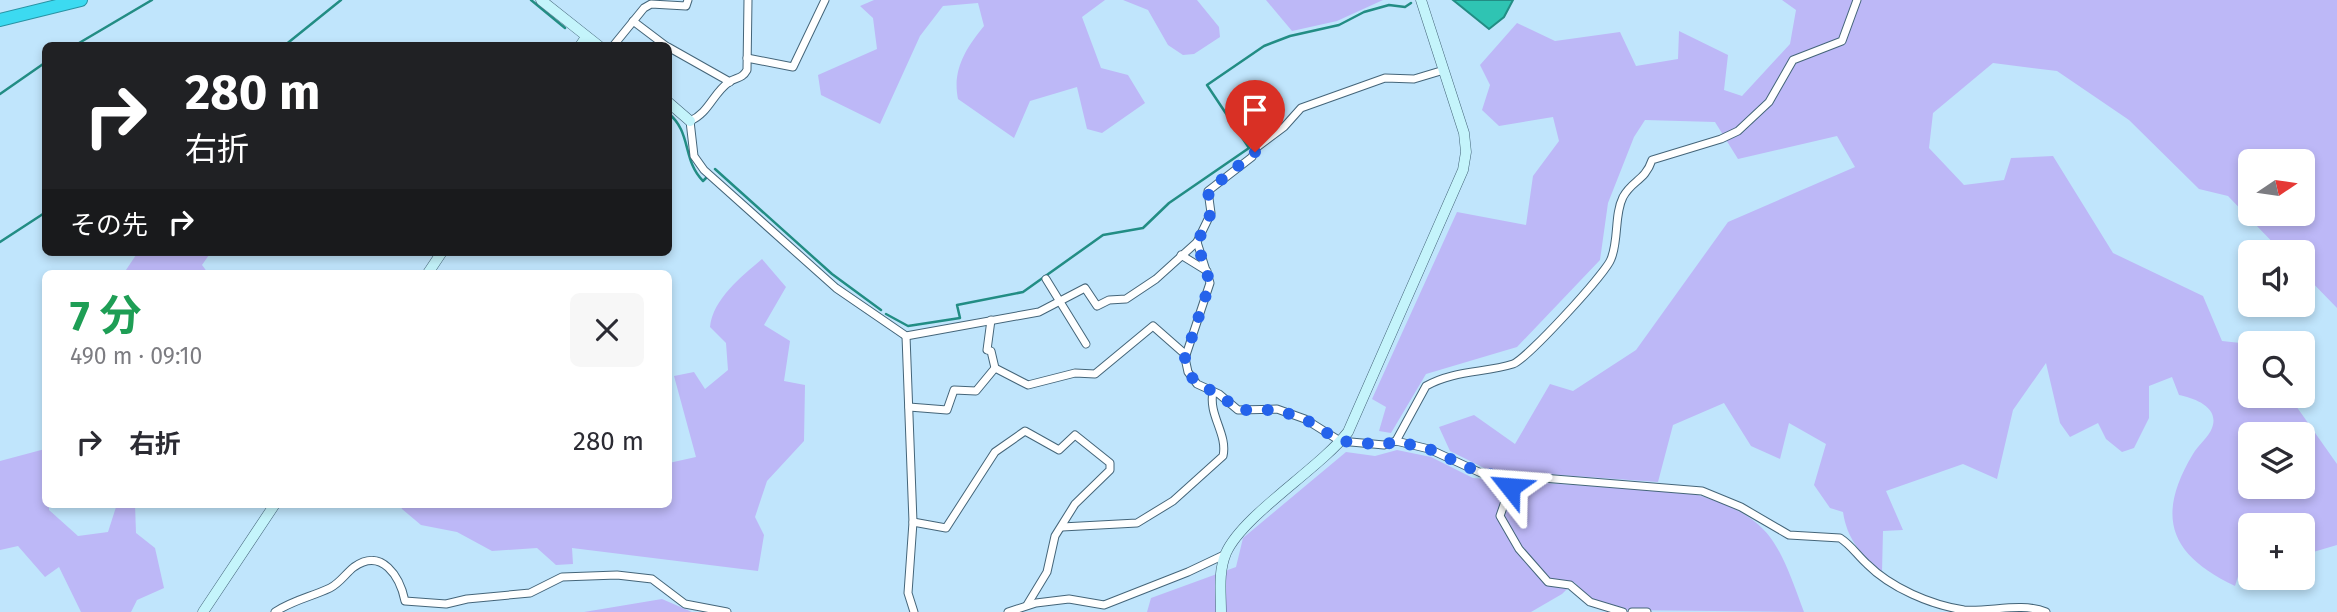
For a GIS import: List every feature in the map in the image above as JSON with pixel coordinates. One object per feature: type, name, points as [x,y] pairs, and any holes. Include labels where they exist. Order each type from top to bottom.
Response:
[{"type":"highway","points":[[0,20],[81,0]]},
{"type":"street","points":[[541,0],[583,41]]},
{"type":"street","points":[[616,42],[651,4],[686,6],[688,0]]},
{"type":"street","points":[[690,121],[706,110],[730,82],[745,75],[748,0]]},
{"type":"street","points":[[747,58],[793,67],[825,0]]},
{"type":"street","points":[[1222,612],[1221,571],[1226,553],[1248,525],[1348,432],[1463,170],[1466,142],[1421,0]]},
{"type":"street","points":[[1396,441],[1426,386],[1476,369],[1516,364],[1533,348],[1604,274],[1614,252],[1623,197],[1645,177],[1652,160],[1721,139],[1745,125],[1776,92],[1786,66],[1793,60],[1842,41],[1857,0]]},
{"type":"street","points":[[633,21],[662,42]]},
{"type":"street","points":[[672,49],[730,82]]},
{"type":"street","points":[[672,105],[690,121],[694,156],[704,170],[836,288],[906,336],[1039,312],[1085,288],[1097,306],[1109,300],[1126,299],[1156,279],[1197,243],[1211,213],[1208,191],[1252,157],[1256,148],[1284,127],[1301,108],[1385,78],[1415,79],[1444,70]]},
{"type":"street","points":[[1197,243],[1210,283],[1186,355],[1191,377],[1238,410],[1277,410],[1305,419],[1340,441],[1384,445],[1396,441],[1429,449],[1481,473],[1702,491],[1741,507],[1789,535],[1840,538],[1875,571],[1914,595],[1939,604],[1965,610],[2034,609],[2046,612]]},
{"type":"street","points":[[1181,255],[1207,271]]},
{"type":"street","points":[[1046,279],[1086,344]]},
{"type":"street","points":[[991,320],[987,350],[991,352],[995,368],[1028,385],[1074,373],[1095,374],[1153,326],[1186,355]]},
{"type":"street","points":[[906,336],[913,522],[908,583],[914,612]]},
{"type":"street","points":[[909,407],[947,411],[954,390],[976,391],[995,368]]},
{"type":"street","points":[[1062,527],[1137,523],[1173,500],[1193,483],[1224,453],[1212,410],[1213,392]]},
{"type":"street","points":[[913,522],[946,528],[995,452],[1024,431],[1059,450],[1075,435],[1110,463],[1108,474],[1075,504],[1052,544],[1047,572],[1027,605]]},
{"type":"street","points":[[1510,477],[1510,487],[1500,516],[1519,549],[1548,582],[1570,585],[1590,602],[1623,612]]},
{"type":"street","points":[[203,612],[272,508]]},
{"type":"street","points":[[1008,612],[1027,605],[1069,600],[1104,605],[1188,572],[1226,553]]},
{"type":"street","points":[[275,612],[291,601],[334,586],[356,565],[370,560],[384,563],[395,572],[405,601],[446,604],[467,598],[526,594],[562,577],[617,575],[656,580],[672,596],[685,604],[727,612]]},
{"type":"street","points":[[1632,612],[1647,612]]},
{"type":"shaded area","points":[[874,0],[1105,0],[1082,17],[1101,68],[1128,75],[1145,103],[1102,133],[1087,129],[1077,87],[1030,101],[1014,138],[958,99],[957,78],[962,60],[984,26],[978,3],[943,6],[920,36],[880,124],[821,95],[818,75],[877,49],[873,18],[860,6]]},
{"type":"shaded area","points":[[1123,0],[1197,0],[1219,27],[1220,37],[1194,54],[1183,55],[1168,45],[1148,10]]},
{"type":"shaded area","points":[[1266,0],[1383,0],[1337,21],[1292,31]]},
{"type":"shaded area","points":[[1453,0],[1513,0],[1504,17],[1489,29]]},
{"type":"shaded area","points":[[1782,0],[2337,0],[2337,308],[2315,285],[2315,240],[2270,240],[2257,226],[2315,226],[2315,149],[2238,149],[2238,206],[2228,196],[2199,189],[2129,120],[2057,71],[1993,63],[1933,113],[1929,148],[1964,185],[2004,180],[2011,158],[2053,156],[2113,253],[2203,296],[2222,341],[2238,343],[2238,408],[2297,408],[2307,422],[2238,422],[2238,499],[2315,499],[2315,433],[2337,464],[2337,545],[2315,551],[2315,513],[2238,513],[2238,577],[2235,586],[2213,574],[2183,547],[2175,532],[2172,515],[2181,476],[2212,428],[2212,414],[2209,409],[2192,398],[2179,395],[2172,377],[2149,386],[2149,418],[2134,448],[2122,452],[2106,439],[2098,423],[2070,437],[2060,423],[2046,363],[2013,410],[1997,479],[1963,464],[1886,491],[1903,530],[1883,531],[1882,572],[1856,546],[1843,512],[1830,508],[1814,485],[1826,444],[1789,423],[1780,459],[1751,446],[1724,403],[1673,425],[1658,482],[1488,470],[1450,451],[1439,427],[1474,415],[1515,444],[1550,384],[1573,391],[1636,350],[1728,222],[1855,167],[1837,136],[1738,159],[1715,122],[1645,120],[1634,137],[1608,203],[1600,260],[1517,347],[1426,374],[1391,433],[1379,431],[1386,407],[1372,399],[1457,212],[1526,225],[1533,176],[1559,141],[1553,117],[1499,126],[1482,110],[1490,85],[1480,65],[1517,23],[1555,41],[1620,32],[1636,66],[1678,59],[1679,31],[1728,55],[1724,90],[1742,96],[1790,44],[1796,10]]},
{"type":"shaded area","points":[[135,256],[208,256],[202,265],[206,270],[126,270]]},
{"type":"shaded area","points":[[762,259],[786,287],[764,325],[790,341],[784,381],[805,385],[804,441],[767,481],[755,517],[764,535],[758,571],[572,548],[573,564],[556,565],[537,548],[492,551],[457,532],[421,525],[402,509],[672,508],[672,462],[696,457],[674,376],[694,372],[705,389],[728,370],[726,343],[710,327],[716,307],[745,273]]},
{"type":"shaded area","points":[[42,450],[42,508],[49,508],[78,536],[108,532],[116,508],[135,508],[136,533],[155,548],[164,588],[137,600],[131,612],[81,612],[59,567],[45,577],[18,546],[0,550],[0,461]]},
{"type":"shaded area","points":[[1397,450],[1431,457],[1473,478],[1691,493],[1718,502],[1739,511],[1767,534],[1786,566],[1804,612],[1626,610],[1592,600],[1574,582],[1562,594],[1531,612],[1147,612],[1151,598],[1236,567],[1243,538],[1346,452],[1375,456]]},
{"type":"shaded area","points":[[662,599],[692,612],[584,612]]},
{"type":"waterway","points":[[81,42],[152,0]]},
{"type":"waterway","points":[[289,42],[341,0]]},
{"type":"waterway","points":[[531,0],[565,28]]},
{"type":"waterway","points":[[886,314],[908,326],[960,318],[957,305],[1023,292],[1103,235],[1143,228],[1169,203],[1249,148],[1207,85],[1264,46],[1290,36],[1339,25],[1364,12],[1389,5],[1405,7],[1411,3]]},
{"type":"waterway","points":[[0,94],[42,65]]},
{"type":"waterway","points":[[672,117],[681,129],[696,173],[703,181],[706,178]]},
{"type":"waterway","points":[[715,169],[832,274],[881,310]]},
{"type":"waterway","points":[[0,242],[42,215]]},
{"type":"route","points":[[1255,152],[1208,191],[1211,213],[1197,243],[1210,283],[1192,345],[1185,358],[1191,377],[1197,384],[1219,394],[1238,410],[1277,410],[1305,419],[1340,441],[1384,445],[1396,441],[1429,449],[1481,473],[1510,477],[1510,487]]}]
